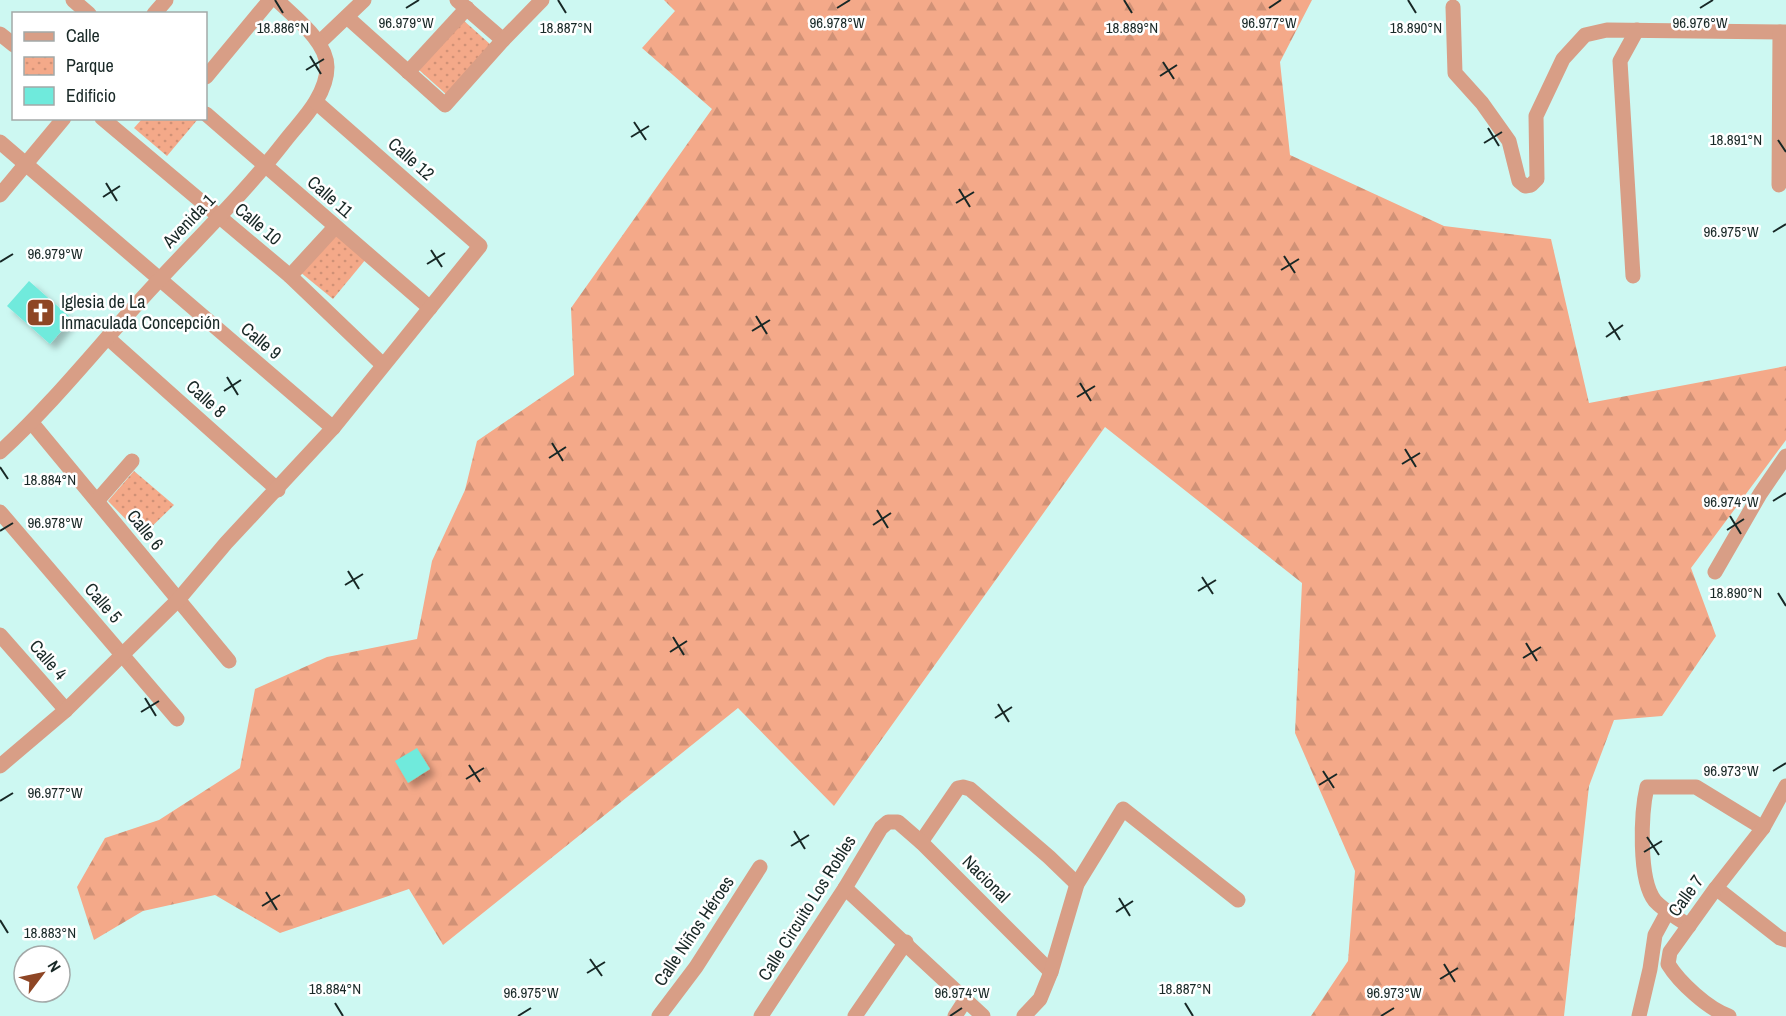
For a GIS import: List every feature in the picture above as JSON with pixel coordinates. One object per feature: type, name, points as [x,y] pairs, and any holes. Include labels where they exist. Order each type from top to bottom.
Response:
[{"type":"street","points":[[73,0],[87,12]]},
{"type":"street","points":[[156,12],[166,0]]},
{"type":"street","points":[[207,76],[270,0]]},
{"type":"street","points":[[277,0],[320,42],[364,0]]},
{"type":"street","points":[[347,17],[445,105],[542,0]]},
{"type":"street","points":[[408,72],[462,4],[503,40]]},
{"type":"street","points":[[1453,8],[1455,73],[1482,103],[1509,141],[1519,181],[1525,186],[1531,185],[1537,179],[1536,116],[1563,59],[1585,35],[1607,30],[1783,32],[1779,185]]},
{"type":"street","points":[[1633,276],[1620,61],[1637,30]]},
{"type":"street","points":[[0,34],[12,43]]},
{"type":"street","name":"Avenida 1","points":[[0,452],[32,423],[159,280],[220,217],[265,166],[316,102],[326,79],[327,65],[320,42]]},
{"type":"street","name":"Calle 12","points":[[316,102],[480,246],[430,308]]},
{"type":"street","name":"Calle 11","points":[[207,115],[430,308]]},
{"type":"street","points":[[0,195],[62,120]]},
{"type":"street","name":"Calle 10","points":[[104,120],[290,276],[383,365]]},
{"type":"street","name":"Calle 9","points":[[0,142],[333,428]]},
{"type":"street","points":[[290,276],[335,227]]},
{"type":"street","points":[[0,766],[66,710],[178,600],[226,543],[278,490],[333,428],[430,308]]},
{"type":"street","name":"Calle 8","points":[[108,338],[278,490]]},
{"type":"street","name":"Calle 6","points":[[32,423],[229,661]]},
{"type":"street","points":[[1715,572],[1760,494],[1786,456]]},
{"type":"street","points":[[97,501],[132,461]]},
{"type":"street","name":"Calle 5","points":[[0,512],[177,719]]},
{"type":"street","name":"Calle 4","points":[[0,635],[66,710]]},
{"type":"street","name":"Calle 7","points":[[1729,1016],[1717,1012],[1674,974],[1668,964],[1670,952],[1763,828],[1786,786]]},
{"type":"street","points":[[921,842],[958,788],[963,787],[970,789],[1077,884]]},
{"type":"street","points":[[1689,926],[1654,900],[1643,868],[1644,801],[1647,787],[1696,787],[1763,828]]},
{"type":"street","points":[[1024,1016],[1040,999],[1051,972],[1077,884],[1123,809],[1238,900]]},
{"type":"street","name":"Nacional","points":[[888,822],[898,822],[921,842],[1051,972]]},
{"type":"street","name":"Calle Circuito Los Robles","points":[[761,1016],[845,888],[881,828],[888,822]]},
{"type":"street","name":"Calle Niños Héroes","points":[[659,1016],[696,967],[760,867]]},
{"type":"street","points":[[845,888],[906,942],[983,1016]]},
{"type":"street","points":[[1716,888],[1780,938],[1786,940]]},
{"type":"street","points":[[1639,1016],[1655,935],[1668,911]]},
{"type":"street","points":[[855,1016],[906,942]]},
{"type":"street","points":[[955,1016],[966,999]]},
{"type":"green space","points":[[664,0],[1312,0],[1280,62],[1290,155],[1444,226],[1551,239],[1589,403],[1786,366],[1786,440],[1691,568],[1716,636],[1662,716],[1614,720],[1589,786],[1564,1016],[1311,1016],[1348,961],[1355,871],[1295,733],[1302,583],[1105,427],[834,806],[738,708],[443,945],[409,889],[280,933],[215,895],[143,911],[94,940],[77,887],[105,838],[159,820],[240,768],[255,689],[327,657],[417,639],[432,561],[465,490],[477,441],[574,375],[571,308],[712,109],[642,48],[675,11]]},
{"type":"green space","points":[[462,19],[491,45],[447,95],[418,69]]},
{"type":"green space","points":[[141,120],[197,120],[167,156],[134,128]]},
{"type":"green space","points":[[333,231],[366,259],[333,299],[300,272]]},
{"type":"green space","points":[[134,471],[174,505],[142,536],[108,501]]},
{"type":"building","name":"Iglesia de La Inmaculada Concepción","points":[[29,281],[72,319],[50,344],[7,306]]},
{"type":"building","points":[[417,748],[430,769],[408,783],[395,761]]},
{"type":"place","name":"Iglesia de La Inmaculada Concepción","points":[[40,312]]}]
